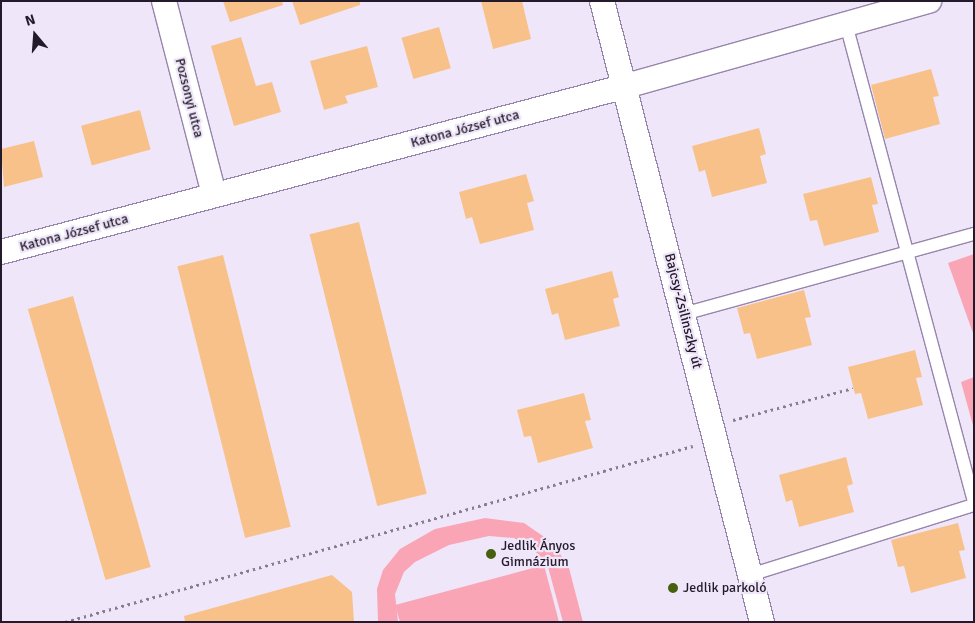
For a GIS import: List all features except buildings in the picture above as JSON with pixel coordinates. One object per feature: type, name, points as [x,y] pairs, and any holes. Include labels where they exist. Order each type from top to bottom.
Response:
[{"type":"street","name":"Pozsonyi utca","points":[[164,1],[214,195]]},
{"type":"street","name":"Bajcsy-Zsilinszky út","points":[[602,1],[626,86],[762,622]]},
{"type":"street","name":"Katona József utca","points":[[1,252],[626,86],[928,1]]},
{"type":"lane","points":[[750,575],[974,503],[846,24]]},
{"type":"lane","points":[[684,314],[974,234]]},
{"type":"path","points":[[66,622],[714,433],[853,388]]},
{"type":"shaded area","points":[[974,254],[974,336],[948,263]]},
{"type":"shaded area","points":[[974,377],[974,429],[961,382]]},
{"type":"shaded area","points":[[485,518],[524,523],[553,543],[569,568],[583,622],[563,622],[548,567],[535,551],[514,538],[489,536],[449,545],[415,562],[404,572],[395,594],[398,622],[378,622],[377,589],[383,570],[400,549],[435,529]]},
{"type":"shaded area","points":[[544,565],[559,622],[400,622],[395,605]]},
{"type":"place","name":"Jedlik Ányos Gimnázium","points":[[491,554]]},
{"type":"place","name":"Jedlik parkoló","points":[[673,588]]}]
